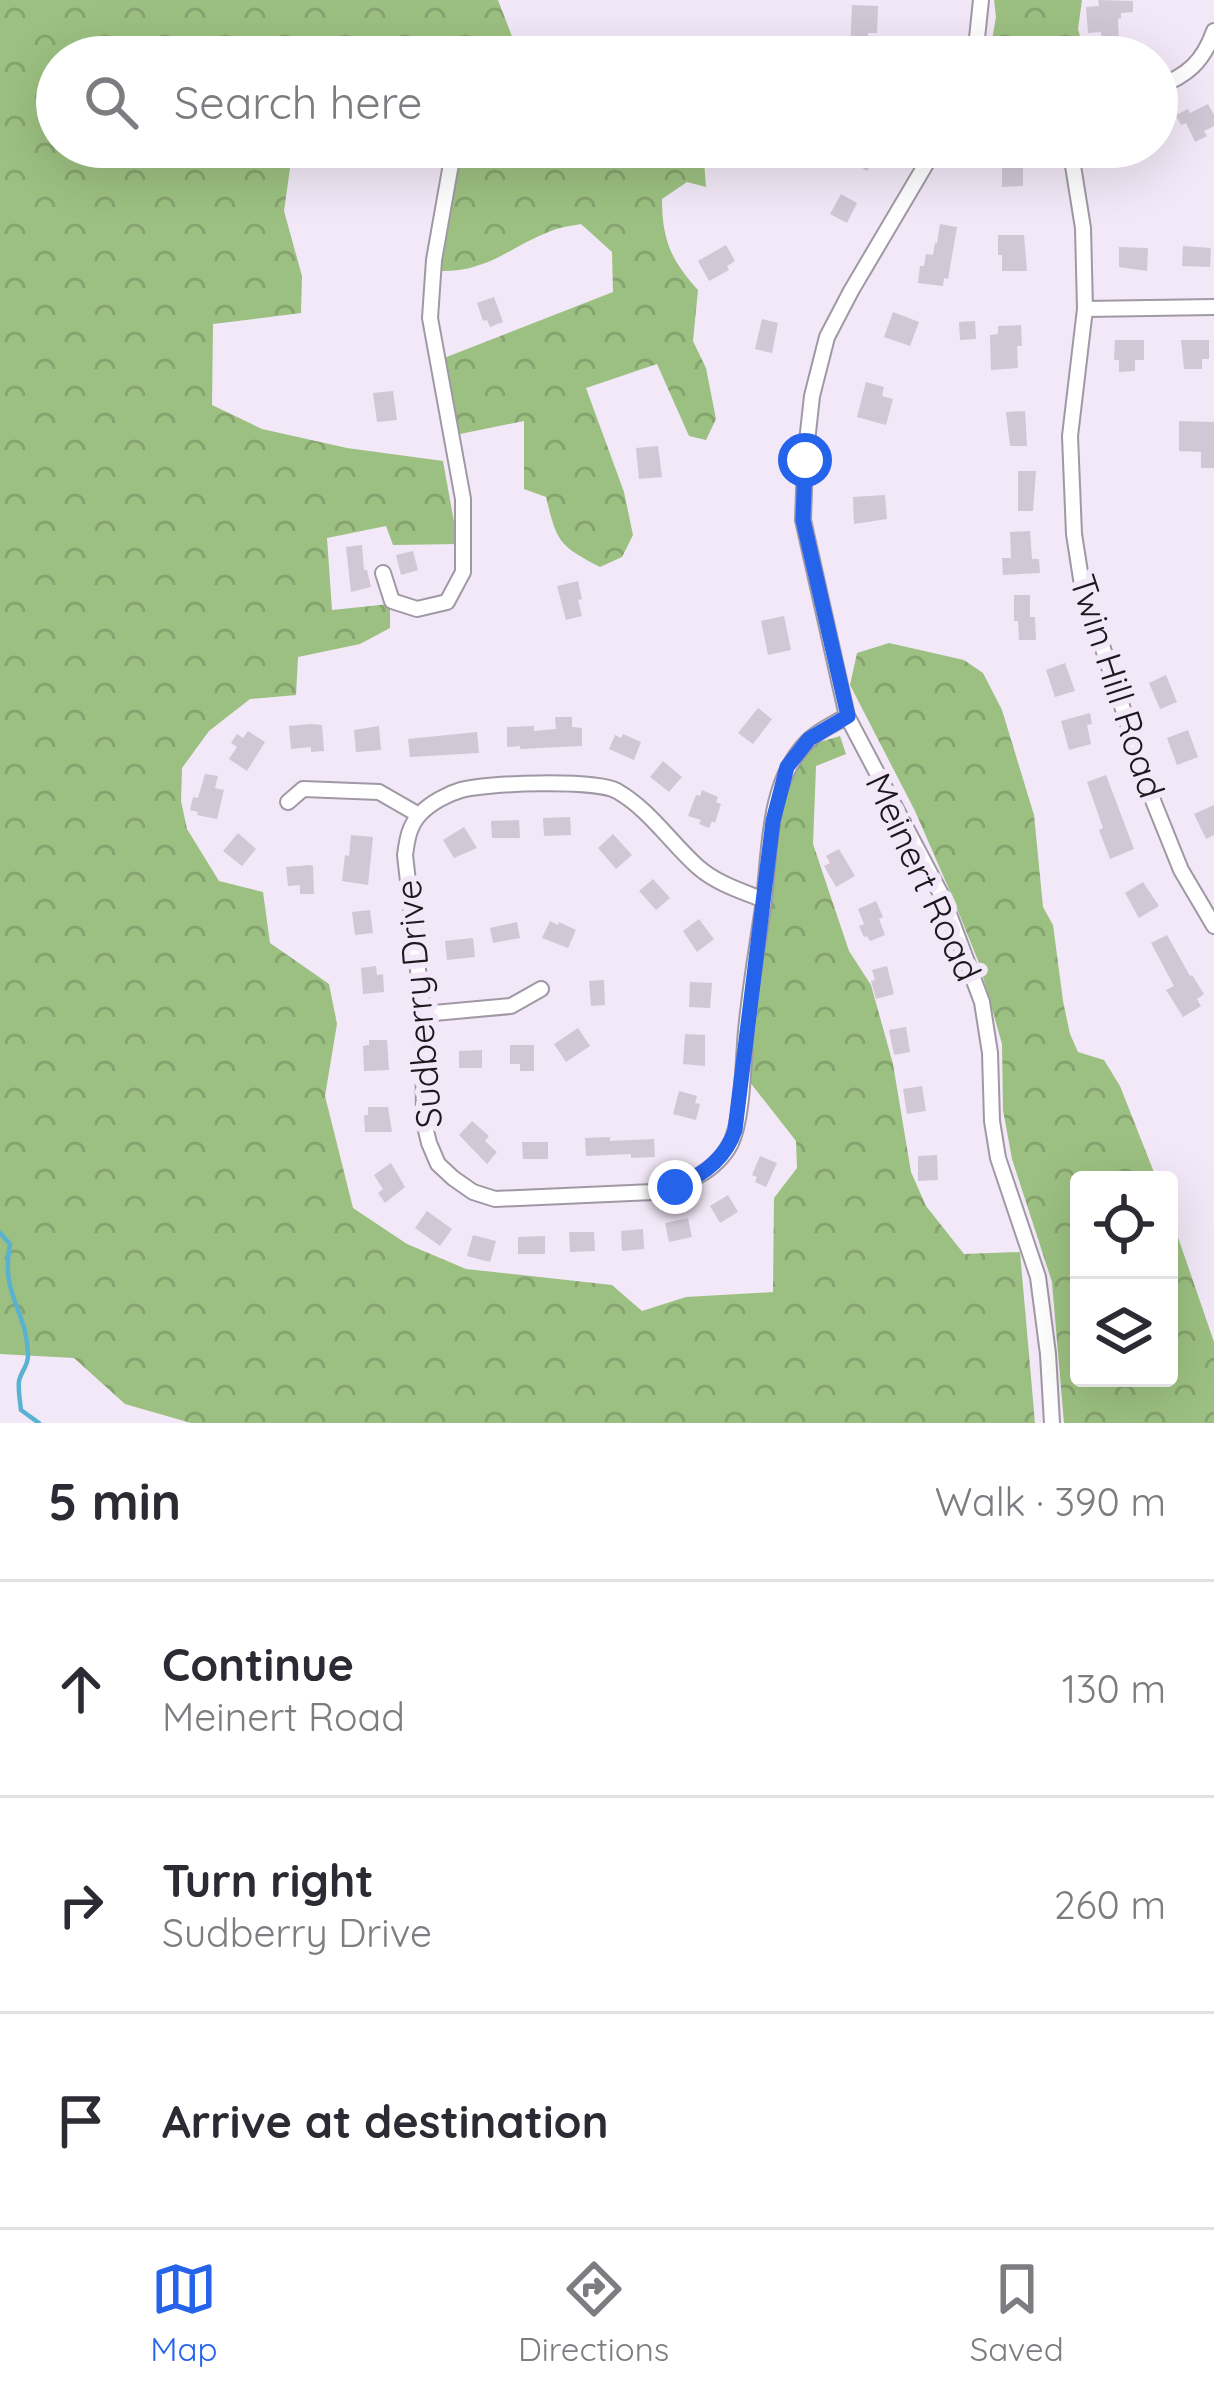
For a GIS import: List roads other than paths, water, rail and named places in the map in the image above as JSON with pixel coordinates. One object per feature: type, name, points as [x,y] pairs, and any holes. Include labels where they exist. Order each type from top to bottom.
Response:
[{"type":"street","points":[[977,36],[981,0]]},
{"type":"street","points":[[1178,78],[1198,65],[1214,31]]},
{"type":"street","points":[[383,573],[392,601],[417,609],[447,602],[463,572],[463,499],[430,318],[434,260],[450,168]]},
{"type":"street","name":"Meinert Road","points":[[924,168],[827,337],[812,396],[803,520],[848,716],[943,898],[982,1002],[998,1158],[1038,1277],[1052,1423]]},
{"type":"street","name":"Twin Hill Road","points":[[1073,168],[1083,228],[1085,309],[1070,436],[1074,534],[1082,585],[1154,802],[1181,870],[1214,926]]},
{"type":"street","points":[[1085,309],[1214,307]]},
{"type":"street","name":"Sudberry Drive","points":[[419,815],[407,835],[405,855],[423,1014],[424,1122],[438,1164],[472,1192],[495,1199],[675,1187],[697,1178],[729,1147],[735,1130],[773,821],[787,767],[809,739],[848,716]]},
{"type":"street","points":[[288,802],[303,789],[379,792],[419,815],[439,799],[464,789],[560,783],[612,788],[644,809],[701,870],[764,900]]},
{"type":"street","points":[[423,1014],[512,1006],[541,989]]},
{"type":"waterway","points":[[0,1233],[10,1244],[8,1277],[27,1339],[28,1358],[19,1381],[21,1410],[39,1423]]}]
